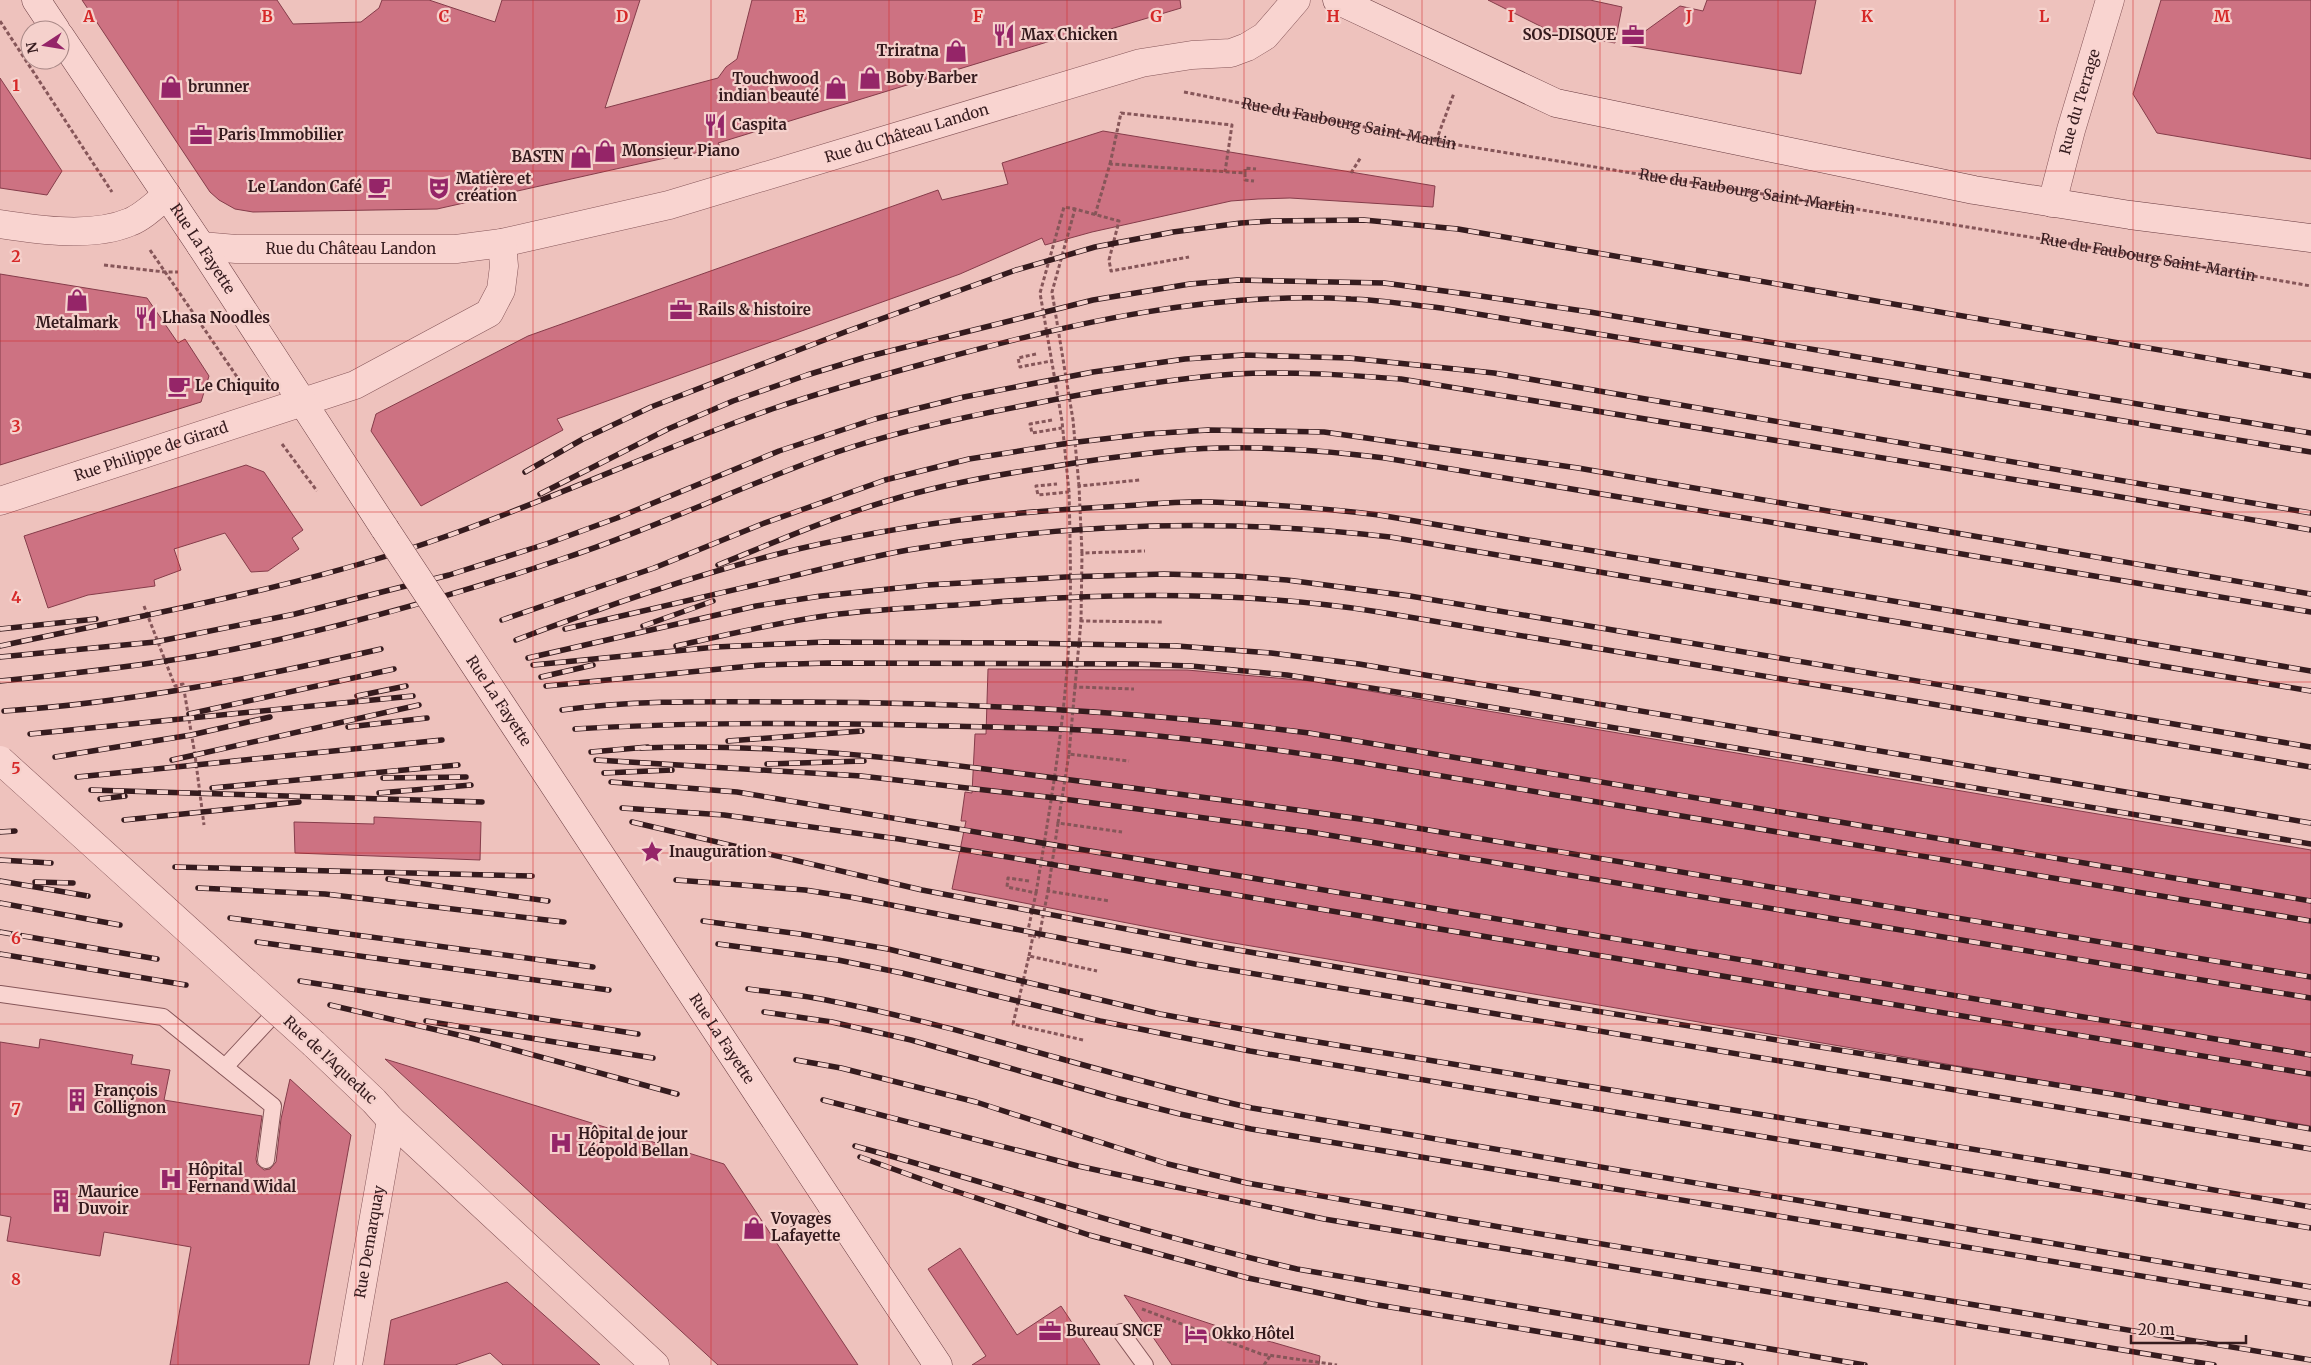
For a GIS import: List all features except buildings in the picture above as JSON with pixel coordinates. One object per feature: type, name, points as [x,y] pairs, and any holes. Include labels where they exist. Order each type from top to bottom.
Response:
[{"type":"street","points":[[36,0],[49,20]]},
{"type":"street","name":"Rue du Château Landon","points":[[201,246],[236,249],[456,249],[502,243],[669,205],[1141,63],[1192,55],[1231,53],[1247,47],[1265,36],[1296,0]]},
{"type":"street","points":[[1337,0],[1556,103],[1974,190],[2052,203],[2311,238]]},
{"type":"street","name":"Rue du Terrage","points":[[2052,203],[2071,130],[2110,0]]},
{"type":"street","name":"Rue La Fayette","points":[[70,51],[201,246],[385,529],[938,1365]]},
{"type":"street","points":[[0,224],[43,231],[100,230],[131,222],[167,195]]},
{"type":"street","points":[[303,404],[355,385],[490,313],[501,290],[504,266],[502,243]]},
{"type":"street","name":"Rue Philippe de Girard","points":[[0,501],[303,404]]},
{"type":"street","name":"Rue de l'Aqueduc","points":[[0,760],[314,1044],[374,1101],[391,1120],[655,1365]]},
{"type":"street","name":"Rue Demarquay","points":[[348,1365],[391,1120]]},
{"type":"lane","points":[[0,994],[163,1017],[273,1106],[266,1160]]},
{"type":"lane","points":[[225,1067],[277,1011]]},
{"type":"lane","points":[[1121,1332],[1145,1365]]},
{"type":"path","points":[[0,21],[100,174]]},
{"type":"path","points":[[1436,141],[1466,60]]},
{"type":"path","name":"Rue du Faubourg Saint-Martin","points":[[1186,92],[1436,141],[2042,239],[2311,286]]},
{"type":"path","points":[[1095,215],[1110,164],[1121,113],[1232,125],[1225,172]]},
{"type":"path","points":[[1351,173],[1361,157]]},
{"type":"path","points":[[1110,164],[1245,173]]},
{"type":"path","points":[[1254,181],[1244,180],[1245,168],[1256,169]]},
{"type":"path","points":[[1075,209],[1052,292],[1073,420],[1079,486],[1082,553],[1081,621],[1069,754],[1048,890],[1039,937],[1027,935],[1036,893],[1058,753],[1069,629],[1071,552],[1069,492],[1062,428],[1040,293],[1064,207],[1075,209],[1119,221],[1109,260],[1111,271],[1189,257]]},
{"type":"path","points":[[165,272],[241,383]]},
{"type":"path","points":[[1036,354],[1018,358],[1020,367],[1052,361]]},
{"type":"path","points":[[1052,420],[1030,424],[1032,433],[1062,428]]},
{"type":"path","points":[[1079,486],[1140,480]]},
{"type":"path","points":[[1057,484],[1036,486],[1038,495],[1069,492]]},
{"type":"path","points":[[1082,553],[1145,551]]},
{"type":"path","points":[[144,606],[175,686],[183,684],[204,824]]},
{"type":"path","points":[[1081,621],[1162,622]]},
{"type":"path","points":[[1075,687],[1134,690]]},
{"type":"path","points":[[1069,754],[1129,761]]},
{"type":"path","points":[[1058,823],[1122,832]]},
{"type":"path","points":[[1029,881],[1008,878],[1007,887],[1036,893]]},
{"type":"path","points":[[1048,890],[1110,901]]},
{"type":"path","points":[[1033,936],[1013,1024],[1083,1040]]},
{"type":"path","points":[[1029,956],[1097,971]]},
{"type":"path","points":[[1142,1309],[1270,1356],[1337,1365]]},
{"type":"path","points":[[1264,1365],[1270,1356]]},
{"type":"railway","points":[[525,472],[583,439],[651,407],[845,332],[1016,270],[1095,247],[1173,232],[1241,223],[1273,221],[1364,220],[1458,229],[2311,376]]},
{"type":"railway","points":[[540,494],[668,429],[733,401],[807,375],[866,357],[1093,300],[1190,284],[1237,280],[1384,283],[1467,294],[1590,312],[2311,433]]},
{"type":"railway","points":[[0,646],[224,599],[390,555],[485,522],[731,424],[813,395],[875,377],[988,346],[1091,322],[1194,305],[1246,300],[1351,299],[1441,308],[2311,452]]},
{"type":"railway","points":[[0,657],[155,642],[295,614],[449,575],[546,544],[617,518],[779,451],[875,419],[964,397],[1093,372],[1185,359],[1243,355],[1349,358],[1494,373],[2311,513]]},
{"type":"railway","points":[[0,681],[105,669],[209,654],[342,625],[473,588],[594,548],[767,478],[883,437],[955,420],[1079,395],[1157,382],[1235,374],[1298,373],[1401,379],[2311,530]]},
{"type":"railway","points":[[502,620],[654,568],[762,524],[885,480],[969,459],[1069,443],[1146,434],[1208,430],[1324,432],[1578,468],[2311,594]]},
{"type":"railway","points":[[718,565],[842,516],[904,496],[963,482],[1122,456],[1197,449],[1278,448],[1385,458],[2311,612]]},
{"type":"railway","points":[[516,640],[586,614],[691,579],[762,558],[838,540],[878,532],[1000,515],[1082,508],[1200,502],[1337,510],[1379,515],[2311,671]]},
{"type":"railway","points":[[565,629],[842,564],[908,550],[968,541],[1088,529],[1149,526],[1270,527],[1390,537],[2311,691]]},
{"type":"railway","points":[[528,658],[756,606],[821,596],[927,585],[1066,577],[1164,574],[1235,576],[1287,580],[1410,596],[2311,747]]},
{"type":"railway","points":[[676,646],[798,620],[893,609],[1032,599],[1132,595],[1280,600],[1379,612],[2311,767]]},
{"type":"railway","points":[[643,626],[713,601]]},
{"type":"railway","points":[[0,629],[96,619]]},
{"type":"railway","points":[[533,665],[716,647],[824,642],[1177,646],[1271,653],[1359,664],[2311,823]]},
{"type":"railway","points":[[4,711],[100,702],[194,688],[381,649]]},
{"type":"railway","points":[[546,686],[761,665],[828,663],[1135,664],[1191,666],[1287,675],[1448,700],[2311,844]]},
{"type":"railway","points":[[541,677],[593,665]]},
{"type":"railway","points":[[189,714],[394,669]]},
{"type":"railway","points":[[357,696],[406,686]]},
{"type":"railway","points":[[30,734],[413,696]]},
{"type":"railway","points":[[562,710],[622,704],[683,702],[931,704],[1120,714],[1246,725],[1309,733],[2311,901]]},
{"type":"railway","points":[[172,760],[419,705]]},
{"type":"railway","points":[[55,757],[191,735],[270,717]]},
{"type":"railway","points":[[348,727],[427,718]]},
{"type":"railway","points":[[575,729],[742,724],[909,725],[1087,730],[1206,741],[1364,763],[2311,921]]},
{"type":"railway","points":[[728,741],[862,731]]},
{"type":"railway","points":[[77,777],[442,740]]},
{"type":"railway","points":[[591,752],[648,747]]},
{"type":"railway","points":[[641,748],[739,748],[837,753],[983,769],[1250,804],[1381,822],[2311,977]]},
{"type":"railway","points":[[596,760],[861,776],[1056,798],[1310,832],[2311,998]]},
{"type":"railway","points":[[767,764],[864,761]]},
{"type":"railway","points":[[212,788],[458,765]]},
{"type":"railway","points":[[604,773],[672,770]]},
{"type":"railway","points":[[383,778],[466,777]]},
{"type":"railway","points":[[611,782],[737,792],[2311,1055]]},
{"type":"railway","points":[[379,793],[471,785]]},
{"type":"railway","points":[[91,790],[482,802]]},
{"type":"railway","points":[[100,799],[125,796]]},
{"type":"railway","points":[[124,820],[299,802]]},
{"type":"railway","points":[[622,808],[724,815],[899,839],[2311,1074]]},
{"type":"railway","points":[[632,822],[922,890],[1226,948],[1540,1002],[2119,1095],[2311,1129]]},
{"type":"railway","points":[[0,832],[15,831]]},
{"type":"railway","points":[[0,860],[51,863]]},
{"type":"railway","points":[[175,867],[532,876]]},
{"type":"railway","points":[[388,879],[548,901]]},
{"type":"railway","points":[[676,880],[805,890],[850,897],[1195,964],[2311,1149]]},
{"type":"railway","points":[[0,881],[88,896]]},
{"type":"railway","points":[[35,882],[73,883]]},
{"type":"railway","points":[[198,888],[325,894],[564,922]]},
{"type":"railway","points":[[0,903],[120,925]]},
{"type":"railway","points":[[230,918],[593,967]]},
{"type":"railway","points":[[703,921],[800,934],[888,949],[1160,1014],[1275,1035],[2106,1171],[2311,1207]]},
{"type":"railway","points":[[0,932],[157,959]]},
{"type":"railway","points":[[257,942],[609,990]]},
{"type":"railway","points":[[718,944],[838,960],[902,973],[1100,1021],[1250,1051],[2311,1228]]},
{"type":"railway","points":[[0,954],[186,985]]},
{"type":"railway","points":[[300,981],[638,1034]]},
{"type":"railway","points":[[748,989],[811,997],[884,1012],[1199,1096],[1252,1108],[2311,1287]]},
{"type":"railway","points":[[330,1005],[467,1037],[677,1094]]},
{"type":"railway","points":[[764,1012],[832,1022],[911,1040],[1112,1097],[1251,1129],[2311,1304]]},
{"type":"railway","points":[[426,1021],[653,1058]]},
{"type":"railway","points":[[796,1060],[841,1068],[976,1102],[1168,1164],[1247,1183],[1523,1231],[2311,1360]]},
{"type":"railway","points":[[823,1100],[1078,1166],[1324,1219],[2214,1365]]},
{"type":"railway","points":[[855,1146],[1131,1226],[1297,1269],[1865,1365]]},
{"type":"railway","points":[[860,1157],[946,1188],[1089,1235],[1248,1278],[1372,1304],[1741,1365]]},
{"type":"place","name":"Max Chicken","points":[[1004,35]]},
{"type":"place","name":"SOS-DISQUE","points":[[1633,35]]},
{"type":"place","name":"Triratna","points":[[956,51]]},
{"type":"place","name":"Boby Barber","points":[[870,78]]},
{"type":"place","name":"brunner","points":[[171,87]]},
{"type":"place","name":"Touchwood indian beauté","points":[[836,88]]},
{"type":"place","name":"Caspita","points":[[715,125]]},
{"type":"place","name":"Paris Immobilier","points":[[201,135]]},
{"type":"place","name":"Monsieur Piano","points":[[605,151]]},
{"type":"place","name":"BASTN","points":[[581,157]]},
{"type":"place","name":"Le Landon Café","points":[[379,187]]},
{"type":"place","name":"Matière et création","points":[[439,188]]},
{"type":"place","name":"Metalmark","points":[[77,300]]},
{"type":"place","name":"Rails & histoire","points":[[681,310]]},
{"type":"place","name":"Lhasa Noodles","points":[[146,318]]},
{"type":"place","name":"Le Chiquito","points":[[179,386]]},
{"type":"place","name":"Inauguration","points":[[652,852]]},
{"type":"place","name":"François Collignon","points":[[77,1100]]},
{"type":"place","name":"Hôpital de jour Léopold Bellan","points":[[561,1143]]},
{"type":"place","name":"Hôpital Fernand Widal","points":[[171,1179]]},
{"type":"place","name":"Maurice Duvoir","points":[[61,1201]]},
{"type":"place","name":"Voyages Lafayette","points":[[754,1228]]},
{"type":"place","name":"Bureau SNCF","points":[[1050,1331]]},
{"type":"place","name":"Okko Hôtel","points":[[1196,1334]]}]
